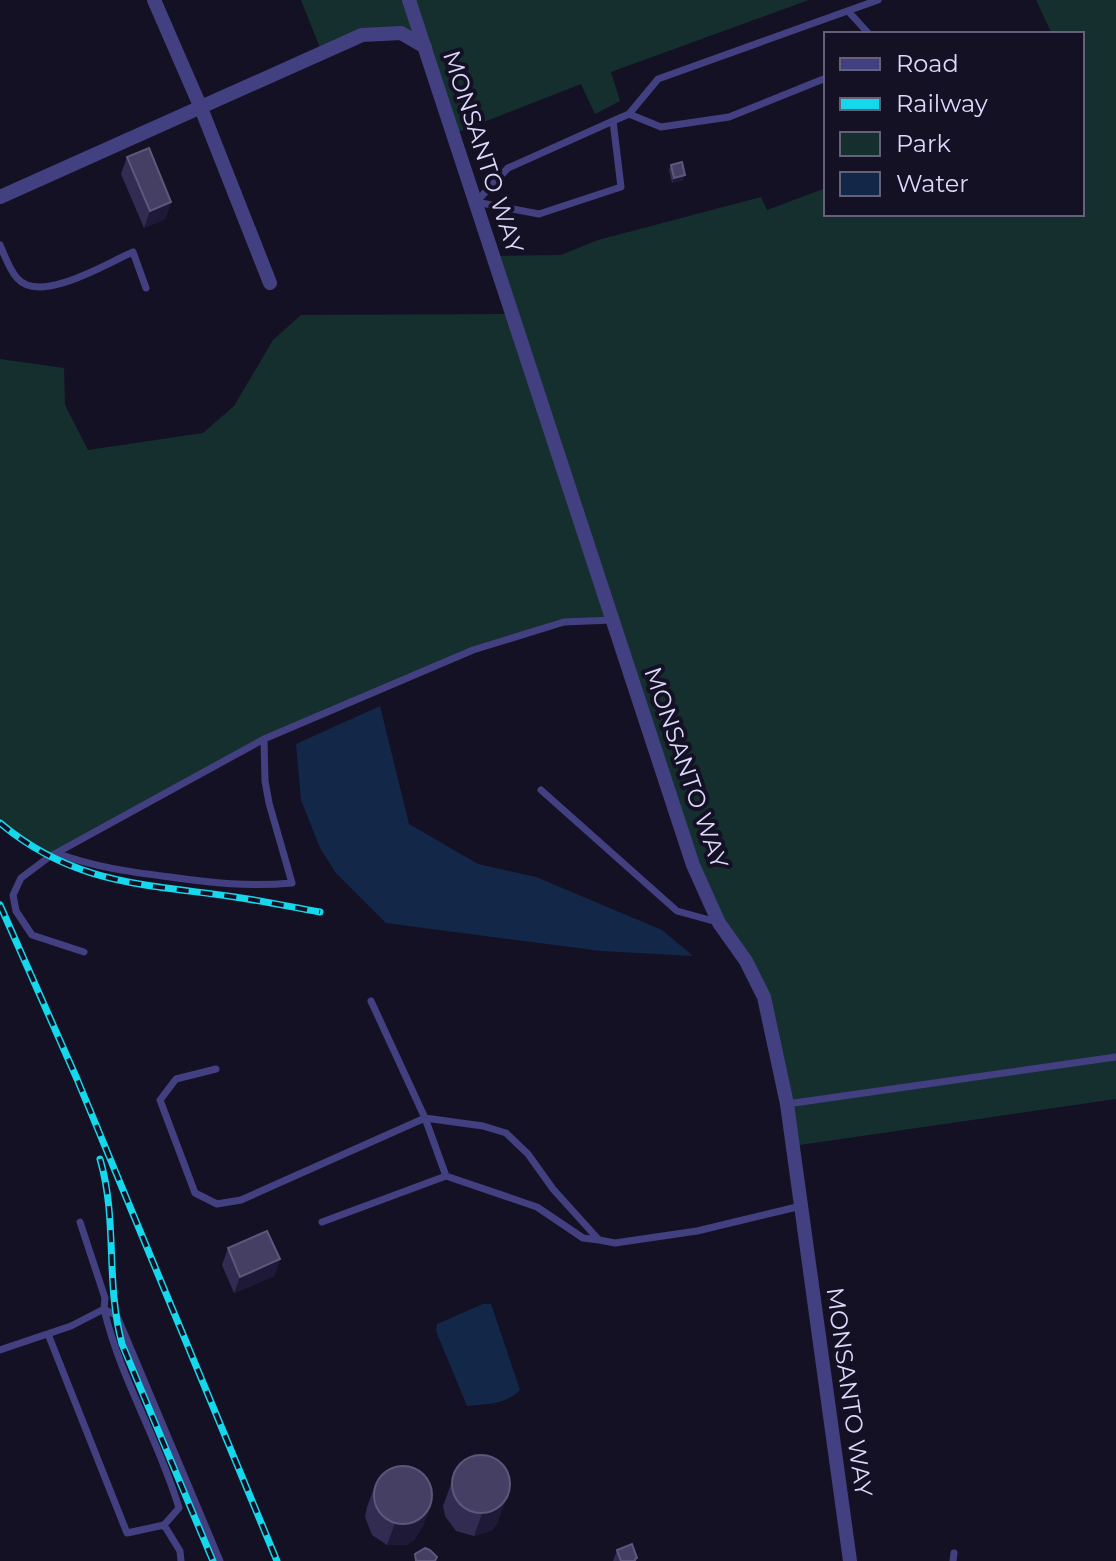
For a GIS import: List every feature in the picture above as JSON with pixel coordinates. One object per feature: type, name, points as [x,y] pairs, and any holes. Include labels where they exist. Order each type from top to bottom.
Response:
[{"type":"street","points":[[154,0],[201,108],[270,283]]},
{"type":"street","name":"MONSANTO WAY","points":[[409,0],[693,865],[719,923],[746,961],[764,997],[787,1104],[850,1561]]},
{"type":"street","points":[[0,197],[362,35],[401,33],[425,47]]},
{"type":"lane","points":[[476,202],[508,168],[629,114],[658,79],[878,0]]},
{"type":"lane","points":[[848,11],[867,32]]},
{"type":"lane","points":[[629,114],[661,127],[729,117],[824,79]]},
{"type":"lane","points":[[476,202],[539,214],[621,187],[613,121]]},
{"type":"lane","points":[[0,245],[19,281],[37,289],[57,286],[133,252],[146,288]]},
{"type":"lane","points":[[84,952],[32,935],[16,911],[13,895],[21,878],[56,853],[264,739],[473,650],[564,622],[613,620]]},
{"type":"lane","points":[[56,853],[113,871],[213,884],[256,887],[292,883],[269,803],[264,739]]},
{"type":"lane","points":[[541,790],[677,911],[719,923]]},
{"type":"lane","points":[[371,1001],[425,1118],[446,1176]]},
{"type":"lane","points":[[787,1104],[1116,1057]]},
{"type":"lane","points":[[216,1069],[176,1079],[160,1100],[195,1193],[217,1204],[241,1200],[425,1118],[483,1126],[506,1133],[528,1154],[553,1189],[599,1240]]},
{"type":"lane","points":[[322,1222],[446,1176],[537,1207],[583,1238],[615,1243],[697,1231],[801,1206]]},
{"type":"lane","points":[[48,1334],[127,1533],[164,1525],[179,1508],[169,1474],[111,1338],[104,1309],[105,1298],[80,1222]]},
{"type":"lane","points":[[0,1350],[97,1315],[104,1309]]},
{"type":"lane","points":[[104,1309],[117,1316],[220,1561]]},
{"type":"lane","points":[[164,1525],[180,1551],[181,1561]]},
{"type":"green space","points":[[301,0],[809,0],[611,72],[620,101],[595,114],[581,84],[453,134],[425,47],[387,32],[322,53]]},
{"type":"green space","points":[[1036,0],[1116,0],[1116,1099],[793,1146],[764,997],[719,923],[613,620],[564,622],[473,650],[264,739],[49,857],[0,823],[0,359],[64,368],[65,405],[88,450],[203,433],[234,406],[273,340],[301,315],[512,314],[494,256],[561,255],[598,240],[761,197],[767,210],[824,189],[824,216],[1084,216],[1084,32],[1051,32]]},
{"type":"water","points":[[380,706],[409,824],[478,864],[536,877],[662,930],[693,956],[601,951],[386,923],[336,873],[320,848],[301,800],[296,744]]},
{"type":"water","points":[[483,1304],[491,1304],[520,1390],[502,1401],[467,1406],[436,1331],[437,1324]]},
{"type":"building","points":[[149,148],[171,202],[150,211],[127,157]]},
{"type":"building","points":[[682,162],[685,175],[674,178],[671,165]]},
{"type":"building","points":[[267,1231],[280,1259],[240,1277],[228,1248]]},
{"type":"building","points":[[481,1455],[492,1457],[501,1464],[508,1473],[508,1495],[501,1504],[492,1511],[481,1513],[470,1511],[461,1504],[454,1495],[452,1484],[454,1473],[461,1464],[470,1457]]},
{"type":"building","points":[[403,1466],[414,1468],[423,1475],[430,1484],[430,1506],[423,1515],[414,1522],[403,1524],[392,1522],[383,1515],[376,1506],[374,1495],[376,1484],[383,1475],[392,1468]]},
{"type":"building","points":[[632,1544],[637,1558],[635,1561],[621,1561],[617,1550]]},
{"type":"building","points":[[425,1548],[437,1557],[435,1561],[416,1561],[415,1554]]},
{"type":"railway","points":[[0,823],[55,859],[83,870],[141,884],[320,912]]},
{"type":"railway","points":[[0,905],[77,1079],[277,1561]]},
{"type":"railway","points":[[100,1159],[109,1205],[114,1297],[122,1344],[213,1561]]}]
